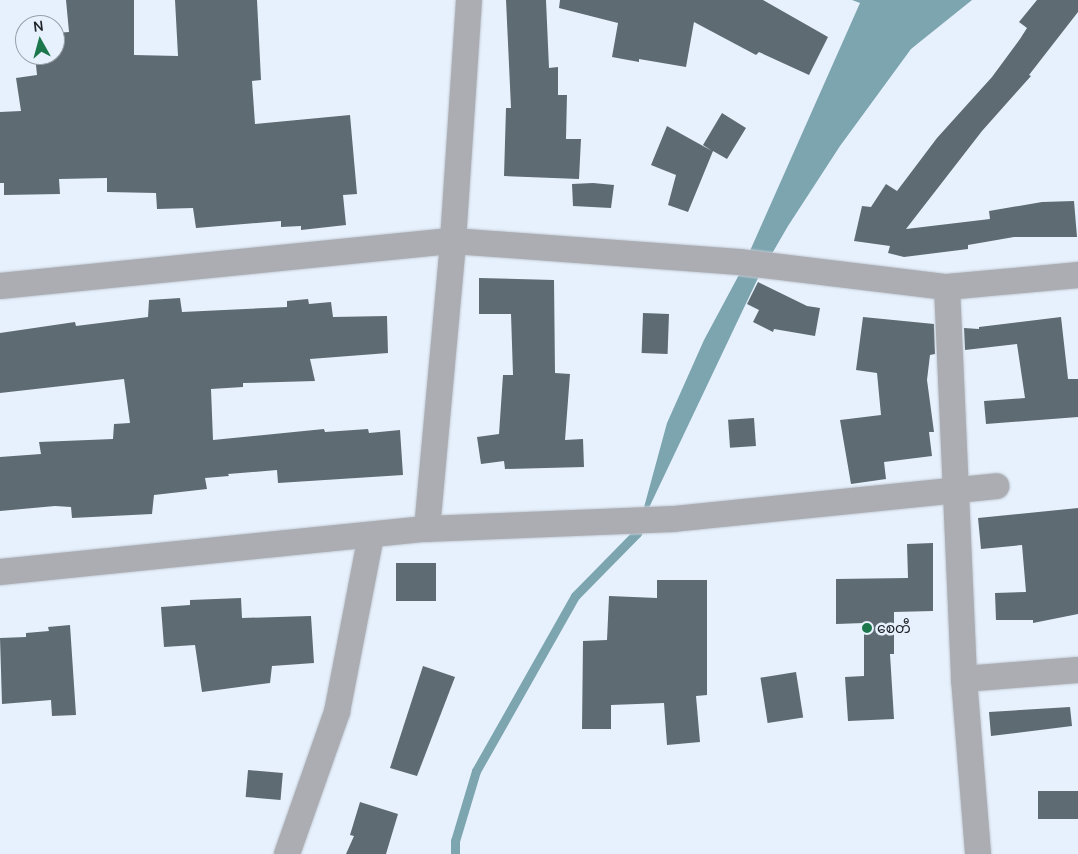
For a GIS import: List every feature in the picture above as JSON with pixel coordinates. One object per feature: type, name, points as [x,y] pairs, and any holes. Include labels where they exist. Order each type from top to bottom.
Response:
[{"type":"street","points":[[427,529],[453,242],[469,0]]},
{"type":"street","points":[[0,286],[453,242],[739,262],[948,287],[1078,275]]},
{"type":"street","points":[[948,287],[964,678],[978,854]]},
{"type":"street","points":[[0,572],[427,529],[673,519],[996,486]]},
{"type":"street","points":[[287,854],[337,712],[371,535]]},
{"type":"street","points":[[964,678],[1078,670]]},
{"type":"water","points":[[852,0],[972,0],[911,49],[840,146],[788,226],[759,276],[637,533],[667,423],[704,340],[741,271],[860,3]]},
{"type":"building","points":[[66,0],[134,0],[134,55],[178,56],[175,0],[257,0],[261,80],[252,81],[255,124],[350,115],[357,194],[343,195],[346,225],[301,230],[301,226],[281,227],[281,221],[196,228],[193,208],[157,209],[156,193],[107,192],[107,178],[59,179],[60,194],[4,195],[4,183],[0,183],[0,112],[21,111],[16,78],[37,75],[36,65],[65,65],[65,32],[69,32]]},
{"type":"building","points":[[506,0],[546,0],[549,68],[558,67],[558,95],[567,95],[566,139],[581,139],[579,179],[504,176],[506,108],[511,108]]},
{"type":"building","points":[[560,0],[763,0],[828,37],[809,75],[759,52],[756,55],[694,22],[686,67],[639,59],[639,62],[612,57],[618,23],[559,8]]},
{"type":"building","points":[[1037,0],[1078,0],[1078,12],[1029,75],[1031,76],[982,131],[906,229],[990,219],[989,211],[1042,202],[1074,201],[1077,237],[1014,237],[968,245],[968,249],[904,257],[888,253],[890,246],[854,241],[862,206],[871,207],[886,184],[897,191],[937,138],[992,77],[1020,39],[1027,28],[1019,22]]},
{"type":"building","points":[[722,113],[746,128],[727,159],[713,151],[688,212],[668,205],[676,175],[651,165],[667,126],[712,151],[703,145]]},
{"type":"building","points":[[572,184],[614,185],[611,208],[573,206]]},
{"type":"building","points":[[479,278],[554,280],[555,373],[570,374],[565,440],[583,439],[584,467],[505,469],[504,461],[481,464],[477,437],[499,434],[503,375],[513,375],[511,314],[479,314]]},
{"type":"building","points":[[758,282],[807,306],[820,308],[815,336],[774,329],[773,332],[753,322],[759,310],[747,304]]},
{"type":"building","points":[[180,298],[182,312],[287,307],[287,301],[308,299],[309,304],[331,302],[333,317],[387,316],[388,353],[310,359],[315,381],[243,383],[243,387],[211,389],[213,440],[324,429],[325,432],[368,429],[369,433],[400,430],[403,475],[278,483],[277,470],[228,474],[229,476],[205,478],[207,489],[154,495],[152,514],[72,518],[71,507],[55,506],[0,511],[0,457],[41,454],[39,442],[113,439],[114,424],[130,423],[124,379],[0,393],[0,333],[75,322],[76,326],[148,317],[149,300]]},
{"type":"building","points":[[643,313],[669,314],[668,354],[642,353]]},
{"type":"building","points":[[863,317],[934,324],[935,354],[930,355],[927,380],[934,432],[929,432],[932,456],[884,462],[886,479],[851,484],[840,420],[881,415],[877,373],[856,370]]},
{"type":"building","points":[[1061,317],[1068,379],[1078,379],[1078,417],[986,424],[984,401],[1025,398],[1017,344],[965,350],[964,328],[979,329],[979,327]]},
{"type":"building","points":[[754,418],[756,446],[730,448],[728,420]]},
{"type":"building","points":[[1078,508],[1078,614],[1033,623],[1033,620],[996,620],[995,593],[1026,592],[1022,545],[981,549],[978,518]]},
{"type":"building","points":[[933,543],[933,611],[894,612],[894,654],[890,654],[894,719],[848,721],[845,677],[864,676],[864,623],[836,624],[836,579],[908,578],[907,544]]},
{"type":"building","points":[[396,563],[436,563],[436,601],[396,601]]},
{"type":"building","points":[[657,580],[707,580],[707,695],[696,696],[700,742],[667,745],[664,703],[611,705],[611,729],[582,729],[583,641],[607,640],[609,596],[657,598]]},
{"type":"building","points":[[241,598],[242,618],[311,616],[314,663],[272,666],[270,683],[202,692],[195,645],[164,647],[161,607],[190,605],[190,600]]},
{"type":"building","points":[[70,625],[76,715],[52,716],[51,700],[2,704],[0,638],[26,637],[26,633],[49,631],[48,627]]},
{"type":"building","points":[[423,666],[455,677],[417,776],[390,768]]},
{"type":"building","points":[[796,672],[803,717],[768,723],[760,678]]},
{"type":"building","points":[[1070,707],[1072,726],[991,736],[989,712]]},
{"type":"building","points":[[248,770],[283,773],[281,800],[246,797]]},
{"type":"building","points":[[1038,791],[1078,791],[1078,819],[1038,819]]},
{"type":"building","points":[[360,802],[398,814],[386,854],[346,854],[354,836],[350,835]]},
{"type":"waterway","points":[[455,854],[455,841],[476,771],[575,596],[637,533],[640,524]]},
{"type":"place","name":"စေတီ","points":[[867,628]]}]
